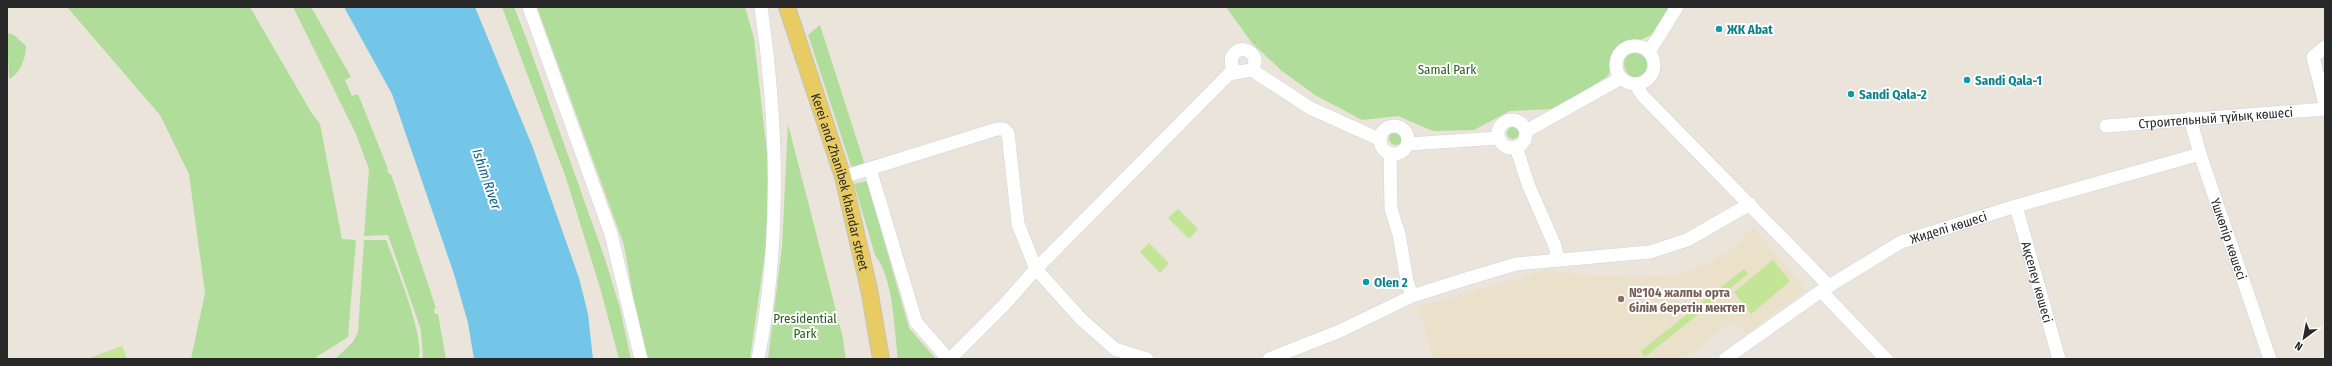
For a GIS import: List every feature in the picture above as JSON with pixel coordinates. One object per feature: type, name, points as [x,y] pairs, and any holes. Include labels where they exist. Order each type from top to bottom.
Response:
[{"type":"main road","name":"Kerei and Zhanibek khandar street","points":[[787,7],[843,177],[883,355]]},
{"type":"street","points":[[529,7],[611,234],[641,359]]},
{"type":"street","points":[[758,359],[774,240],[774,146],[772,94],[761,7]]},
{"type":"street","points":[[1650,52],[1677,7]]},
{"type":"street","points":[[1631,46],[1641,46],[1650,52],[1654,61],[1654,71],[1648,79],[1640,84],[1635,84],[1621,78],[1616,69],[1617,59],[1622,51],[1631,46]]},
{"type":"street","points":[[2325,47],[2313,57],[2325,104]]},
{"type":"street","points":[[1237,72],[1232,67],[1231,59],[1235,52],[1242,49],[1249,51],[1254,56],[1255,64],[1251,70]]},
{"type":"street","points":[[870,169],[916,322],[949,359],[1004,305],[1036,269],[1225,76],[1251,70],[1310,108],[1379,139]]},
{"type":"street","points":[[1526,131],[1621,78]]},
{"type":"street","points":[[1635,84],[1643,96],[1750,204],[1886,359]]},
{"type":"street","name":"Строительный тұйық көшесі","points":[[2106,126],[2190,118],[2325,109]]},
{"type":"street","name":"Үшкөпір көшесі","points":[[2190,118],[2200,154],[2270,359]]},
{"type":"street","points":[[1512,120],[1523,125],[1526,131],[1525,140],[1516,147],[1504,145],[1499,138],[1501,125],[1512,120]]},
{"type":"street","points":[[1396,125],[1406,132],[1408,144],[1404,150],[1397,154],[1390,153],[1382,148],[1379,139],[1384,128],[1396,125]]},
{"type":"street","points":[[843,177],[997,129],[1004,129],[1008,132],[1018,224],[1036,269],[1080,319],[1115,354],[1147,359]]},
{"type":"street","points":[[1408,144],[1499,138]]},
{"type":"street","points":[[1516,147],[1528,184],[1555,246],[1557,255],[1554,259]]},
{"type":"street","points":[[1390,153],[1391,209],[1399,234],[1412,296]]},
{"type":"street","name":"Жиделі көшесі","points":[[1725,359],[1825,289],[1901,242],[2016,206],[2200,154]]},
{"type":"street","points":[[1269,359],[1340,331],[1412,296],[1516,264],[1554,259],[1650,252],[1687,240],[1750,204]]},
{"type":"street","name":"Ақселеу көшесі","points":[[2016,206],[2060,359]]},
{"type":"shaded area","name":"№104 жалпы орта білім беретін мектеп","points":[[1753,226],[1806,290],[1746,334],[1733,322],[1684,359],[1433,359],[1418,307],[1546,270],[1580,275],[1636,277],[1677,275],[1707,264],[1736,246]]},
{"type":"green space","points":[[67,7],[250,7],[311,112],[320,124],[342,239],[356,240],[348,337],[313,359],[191,359],[205,293],[189,174],[160,115]]},
{"type":"green space","points":[[293,7],[311,7],[351,77],[345,80],[352,96],[358,94],[389,174],[391,174],[436,308],[434,309],[435,314],[438,314],[446,359],[423,359],[421,330],[388,235],[364,236],[369,169],[355,132]]},
{"type":"green space","points":[[502,7],[514,7],[527,40],[605,259],[620,308],[631,359],[619,359],[601,291],[566,178]]},
{"type":"green space","points":[[537,7],[745,7],[754,38],[769,171],[766,246],[750,359],[644,359],[624,245]]},
{"type":"green space","name":"Samal Park","points":[[1226,7],[1669,7],[1653,34],[1622,49],[1607,77],[1554,109],[1510,111],[1474,130],[1433,131],[1398,116],[1362,120],[1315,95],[1282,71],[1252,43]]},
{"type":"green space","points":[[820,25],[864,162],[859,168],[851,166],[808,35]]},
{"type":"green space","points":[[7,33],[14,35],[26,46],[22,65],[13,77],[9,79]]},
{"type":"green space","points":[[1638,50],[1648,54],[1652,64],[1648,74],[1638,78],[1628,74],[1624,64],[1628,54]]},
{"type":"green space","name":"Presidential Park","points":[[788,124],[842,334],[846,359],[768,359],[782,247]]},
{"type":"green space","points":[[1515,127],[1518,128],[1518,138],[1511,139],[1508,138],[1507,131],[1508,128]]},
{"type":"green space","points":[[1396,131],[1401,133],[1403,138],[1401,143],[1396,145],[1391,143],[1389,138],[1391,133]]},
{"type":"green space","points":[[867,181],[909,328],[936,359],[898,359],[890,291],[881,265],[875,255],[854,184]]},
{"type":"green space","points":[[1178,209],[1198,229],[1189,239],[1168,218]]},
{"type":"green space","points":[[364,240],[386,240],[414,319],[420,350],[418,359],[335,359],[353,342],[358,332]]},
{"type":"green space","points":[[1149,243],[1169,263],[1160,273],[1140,252]]},
{"type":"green space","points":[[1773,260],[1790,281],[1751,314],[1734,292]]},
{"type":"green space","points":[[1744,269],[1748,274],[1645,357],[1641,351]]},
{"type":"green space","points":[[122,346],[127,359],[87,359]]},
{"type":"water","name":"Ishim River","points":[[344,7],[475,7],[533,148],[579,278],[588,314],[593,359],[474,359],[468,323],[454,274],[392,94]]},
{"type":"place","name":"ЖК Abat","points":[[1719,29]]},
{"type":"place","name":"Sandi Qala-1","points":[[1967,80]]},
{"type":"place","name":"Sandi Qala-2","points":[[1851,94]]},
{"type":"place","name":"Olen 2","points":[[1366,282]]},
{"type":"place","name":"№104 жалпы орта білім беретін мектеп","points":[[1621,299]]}]
